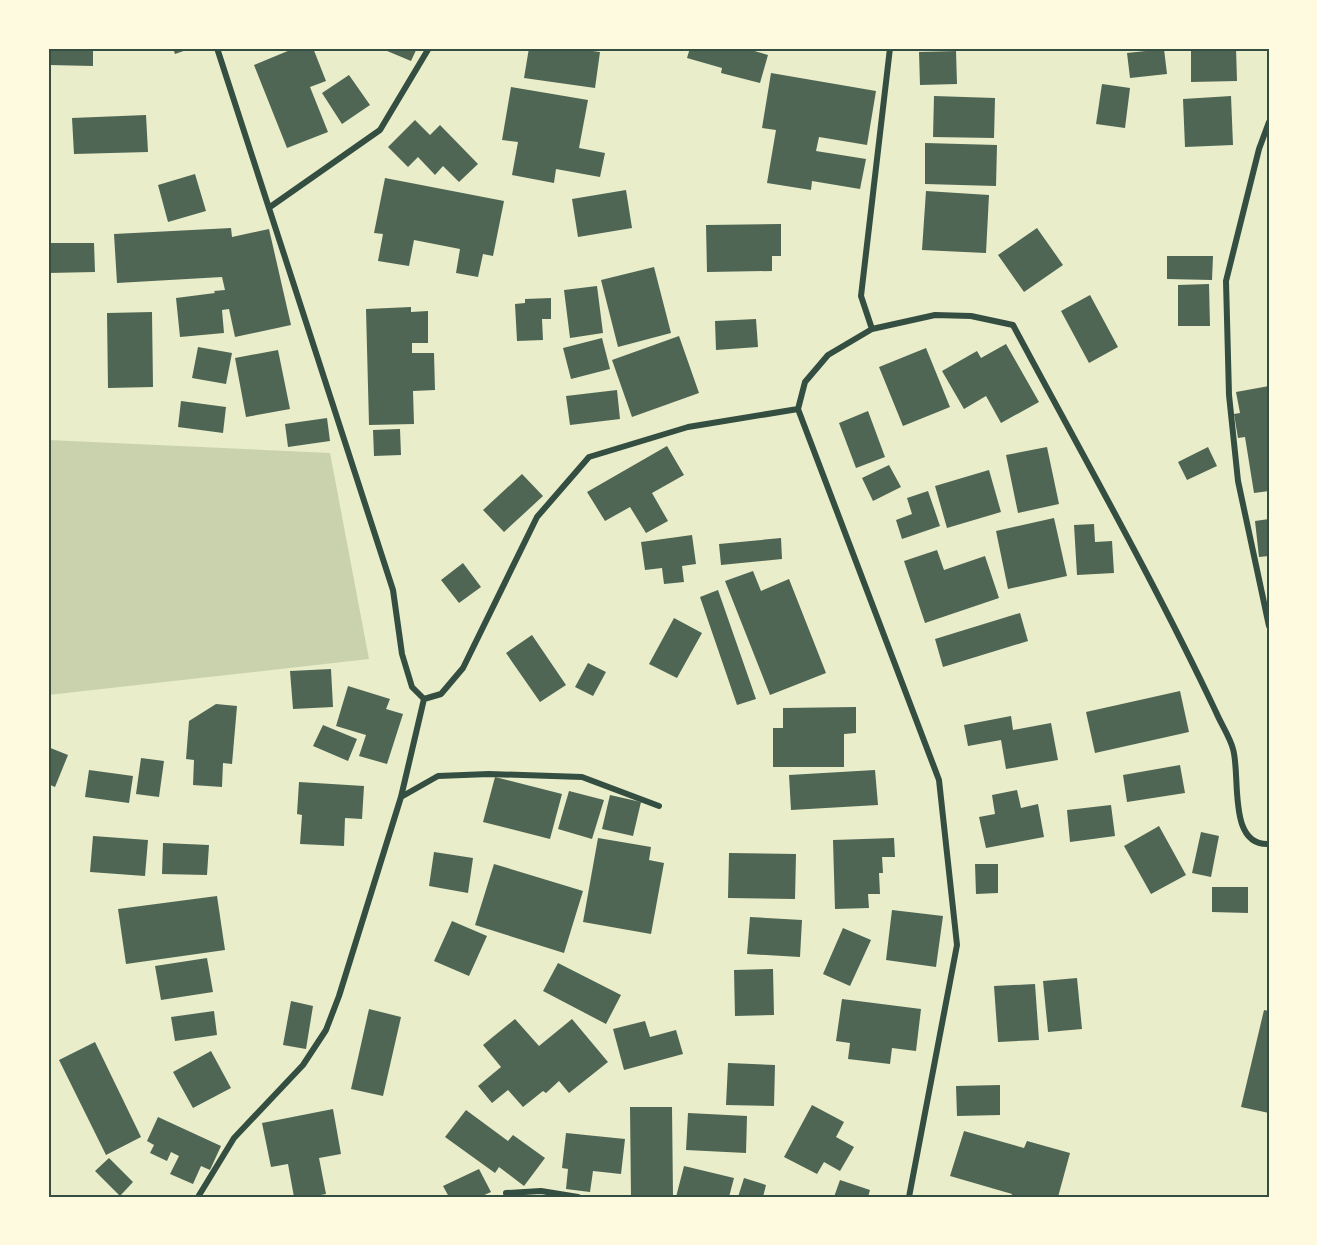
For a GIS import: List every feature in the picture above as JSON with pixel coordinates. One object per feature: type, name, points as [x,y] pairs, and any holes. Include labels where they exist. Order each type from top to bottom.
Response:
[{"type":"street","points":[[218,48],[393,590],[402,654],[411,687],[423,699]]},
{"type":"street","points":[[270,207],[380,130],[429,48]]},
{"type":"street","points":[[872,329],[861,297],[890,48]]},
{"type":"street","points":[[1269,122],[1259,149],[1226,281],[1229,395],[1238,481],[1269,626]]},
{"type":"street","points":[[909,1197],[957,945],[939,780],[798,409],[805,382],[828,355],[872,329],[935,315],[971,316],[1013,325],[1196,670],[1233,750],[1240,813],[1246,836],[1258,844],[1269,844]]},
{"type":"street","points":[[423,699],[441,694],[463,668],[537,517],[589,457],[688,427],[798,409]]},
{"type":"street","points":[[198,1197],[234,1138],[303,1065],[326,1030],[339,996],[401,797],[423,699]]},
{"type":"street","points":[[401,797],[438,776],[489,774],[582,777],[659,806]]},
{"type":"street","points":[[506,1193],[541,1191],[578,1197]]},
{"type":"green space","points":[[48,440],[330,453],[369,659],[48,695]]},
{"type":"building","points":[[50,48],[93,48],[93,66],[49,65]]},
{"type":"building","points":[[173,48],[192,48],[175,54]]},
{"type":"building","points":[[295,48],[296,50],[313,48],[326,81],[310,87],[328,132],[287,148],[254,65]]},
{"type":"building","points":[[380,48],[417,48],[411,61]]},
{"type":"building","points":[[529,48],[572,48],[600,52],[595,88],[524,78]]},
{"type":"building","points":[[690,48],[744,48],[768,55],[760,83],[721,73],[722,68],[687,58]]},
{"type":"building","points":[[1191,48],[1236,48],[1237,81],[1191,82]]},
{"type":"building","points":[[1164,49],[1167,74],[1130,78],[1127,53]]},
{"type":"building","points":[[956,51],[957,84],[920,85],[919,52]]},
{"type":"building","points":[[771,73],[876,91],[867,145],[819,137],[816,151],[866,159],[860,189],[812,181],[811,190],[767,183],[776,130],[762,128]]},
{"type":"building","points":[[349,75],[370,105],[342,124],[322,93]]},
{"type":"building","points":[[1102,84],[1130,88],[1125,128],[1096,124]]},
{"type":"building","points":[[511,87],[588,100],[579,148],[605,153],[600,177],[556,169],[554,183],[512,175],[518,142],[502,140]]},
{"type":"building","points":[[934,96],[995,98],[994,138],[933,137]]},
{"type":"building","points":[[1231,96],[1233,145],[1185,147],[1183,99]]},
{"type":"building","points":[[146,115],[148,152],[74,154],[72,118]]},
{"type":"building","points":[[415,120],[430,135],[440,125],[478,164],[459,182],[443,166],[435,175],[418,157],[408,167],[388,147]]},
{"type":"building","points":[[925,143],[997,145],[996,186],[925,184]]},
{"type":"building","points":[[195,174],[206,211],[168,222],[158,185]]},
{"type":"building","points":[[385,178],[504,201],[493,256],[483,254],[478,277],[456,273],[460,249],[414,240],[409,266],[378,261],[383,234],[374,233]]},
{"type":"building","points":[[626,190],[632,228],[578,237],[572,199]]},
{"type":"building","points":[[926,191],[989,195],[986,253],[922,250]]},
{"type":"building","points":[[781,224],[781,256],[772,256],[772,271],[707,272],[706,225]]},
{"type":"building","points":[[231,228],[232,237],[269,229],[291,325],[235,337],[229,309],[222,310],[224,333],[180,337],[176,298],[225,290],[222,277],[117,283],[114,234]]},
{"type":"building","points":[[1037,228],[1063,265],[1024,292],[998,255]]},
{"type":"building","points":[[48,243],[94,243],[95,272],[48,273]]},
{"type":"building","points":[[1167,256],[1213,256],[1212,280],[1167,279]]},
{"type":"building","points":[[654,267],[671,333],[618,347],[601,280]]},
{"type":"building","points":[[1209,284],[1210,326],[1178,326],[1178,285]]},
{"type":"building","points":[[597,286],[603,333],[570,338],[564,290]]},
{"type":"building","points":[[1090,295],[1118,347],[1089,363],[1061,311]]},
{"type":"building","points":[[551,298],[551,319],[542,319],[543,340],[517,341],[515,304],[525,303],[525,299]]},
{"type":"building","points":[[411,307],[411,312],[428,311],[428,343],[412,343],[412,353],[434,353],[435,390],[413,391],[414,424],[369,425],[366,309]]},
{"type":"building","points":[[152,312],[153,387],[108,388],[107,313]]},
{"type":"building","points":[[756,319],[758,347],[716,350],[715,321]]},
{"type":"building","points":[[679,336],[699,393],[632,417],[612,360]]},
{"type":"building","points":[[602,338],[610,369],[571,379],[563,348]]},
{"type":"building","points":[[1006,344],[1039,402],[1001,423],[986,396],[964,409],[942,371],[977,351],[981,358]]},
{"type":"building","points":[[198,347],[232,353],[226,384],[192,378]]},
{"type":"building","points":[[926,348],[950,407],[903,426],[879,367]]},
{"type":"building","points":[[278,350],[290,409],[246,417],[235,358]]},
{"type":"building","points":[[1269,386],[1269,491],[1254,493],[1245,437],[1238,438],[1234,414],[1240,413],[1236,392]]},
{"type":"building","points":[[617,390],[620,419],[570,425],[566,396]]},
{"type":"building","points":[[181,401],[226,407],[223,433],[178,427]]},
{"type":"building","points":[[868,411],[885,457],[856,468],[839,423]]},
{"type":"building","points":[[327,418],[330,441],[288,447],[285,424]]},
{"type":"building","points":[[400,429],[401,455],[374,456],[373,430]]},
{"type":"building","points":[[667,446],[684,475],[652,493],[668,521],[646,533],[630,507],[605,521],[587,492]]},
{"type":"building","points":[[1047,447],[1059,504],[1018,513],[1006,455]]},
{"type":"building","points":[[1208,447],[1217,466],[1187,480],[1178,462]]},
{"type":"building","points":[[889,465],[901,487],[873,501],[862,478]]},
{"type":"building","points":[[989,470],[1001,512],[947,528],[935,486]]},
{"type":"building","points":[[522,474],[543,496],[504,532],[483,510]]},
{"type":"building","points":[[928,491],[940,526],[902,539],[896,520],[912,514],[907,498]]},
{"type":"building","points":[[1054,518],[1067,576],[1008,589],[996,531]]},
{"type":"building","points":[[1269,519],[1269,556],[1259,557],[1255,521]]},
{"type":"building","points":[[1094,524],[1095,542],[1112,541],[1114,573],[1077,575],[1074,525]]},
{"type":"building","points":[[692,535],[696,564],[682,566],[684,582],[664,584],[662,568],[645,570],[641,542]]},
{"type":"building","points":[[781,538],[782,559],[721,565],[719,544]]},
{"type":"building","points":[[937,550],[944,570],[985,556],[999,598],[925,623],[904,561]]},
{"type":"building","points":[[463,563],[481,587],[459,603],[441,580]]},
{"type":"building","points":[[753,571],[761,591],[789,579],[826,673],[770,695],[725,581]]},
{"type":"building","points":[[718,590],[756,699],[737,705],[700,597]]},
{"type":"building","points":[[1020,613],[1028,641],[943,667],[935,639]]},
{"type":"building","points":[[674,618],[702,633],[677,678],[649,664]]},
{"type":"building","points":[[532,635],[566,685],[540,702],[506,653]]},
{"type":"building","points":[[588,663],[606,672],[593,696],[575,687]]},
{"type":"building","points":[[331,669],[333,707],[293,709],[290,671]]},
{"type":"building","points":[[348,686],[390,699],[386,709],[403,714],[387,764],[359,756],[366,735],[336,726]]},
{"type":"building","points":[[1180,691],[1189,732],[1095,753],[1086,712]]},
{"type":"building","points":[[216,704],[237,706],[232,764],[223,763],[222,787],[193,785],[194,760],[186,759],[189,721]]},
{"type":"building","points":[[856,707],[856,733],[844,734],[844,767],[773,767],[773,728],[783,728],[783,708]]},
{"type":"building","points":[[1011,716],[1013,730],[1051,723],[1058,760],[1006,769],[1001,740],[968,746],[964,725]]},
{"type":"building","points":[[323,725],[357,739],[348,761],[313,746]]},
{"type":"building","points":[[48,747],[68,755],[55,787],[48,784]]},
{"type":"building","points":[[141,758],[164,761],[159,797],[136,794]]},
{"type":"building","points":[[1180,765],[1185,793],[1127,802],[1123,775]]},
{"type":"building","points":[[89,770],[133,776],[129,803],[85,797]]},
{"type":"building","points":[[875,770],[878,805],[791,810],[789,775]]},
{"type":"building","points":[[495,777],[562,794],[550,839],[483,822]]},
{"type":"building","points":[[299,782],[364,786],[362,819],[345,818],[344,846],[300,844],[302,815],[297,814]]},
{"type":"building","points":[[1017,790],[1021,808],[1038,804],[1044,837],[986,848],[979,817],[995,814],[992,795]]},
{"type":"building","points":[[569,791],[604,800],[592,839],[558,829]]},
{"type":"building","points":[[610,795],[641,802],[633,836],[602,829]]},
{"type":"building","points":[[1111,805],[1115,836],[1070,842],[1067,810]]},
{"type":"building","points":[[1159,826],[1186,875],[1151,894],[1124,846]]},
{"type":"building","points":[[1201,832],[1219,836],[1211,877],[1192,873]]},
{"type":"building","points":[[93,836],[148,840],[145,876],[90,872]]},
{"type":"building","points":[[598,838],[651,847],[649,860],[664,863],[651,934],[583,922]]},
{"type":"building","points":[[894,838],[895,857],[882,857],[883,873],[879,873],[880,894],[868,894],[869,908],[835,909],[833,840]]},
{"type":"building","points":[[163,843],[209,845],[207,875],[162,874]]},
{"type":"building","points":[[434,852],[473,858],[468,893],[429,886]]},
{"type":"building","points":[[729,853],[796,854],[795,899],[728,898]]},
{"type":"building","points":[[494,864],[583,891],[564,953],[475,925]]},
{"type":"building","points":[[975,864],[998,864],[998,893],[976,894]]},
{"type":"building","points":[[1212,887],[1248,887],[1248,913],[1212,912]]},
{"type":"building","points":[[217,896],[225,950],[126,964],[118,909]]},
{"type":"building","points":[[892,910],[943,916],[936,967],[886,960]]},
{"type":"building","points":[[750,917],[802,920],[800,957],[747,954]]},
{"type":"building","points":[[452,921],[487,936],[469,976],[434,961]]},
{"type":"building","points":[[843,928],[871,940],[850,986],[823,974]]},
{"type":"building","points":[[207,958],[213,992],[161,1000],[155,966]]},
{"type":"building","points":[[558,963],[621,995],[606,1024],[543,991]]},
{"type":"building","points":[[773,969],[774,1015],[735,1016],[734,970]]},
{"type":"building","points":[[1077,978],[1082,1029],[1048,1032],[1043,981]]},
{"type":"building","points":[[1035,984],[1039,1040],[998,1042],[994,986]]},
{"type":"building","points":[[842,999],[921,1009],[916,1051],[892,1048],[890,1064],[848,1059],[850,1043],[836,1041]]},
{"type":"building","points":[[291,1001],[313,1006],[306,1049],[283,1045]]},
{"type":"building","points":[[369,1009],[401,1017],[383,1096],[351,1089]]},
{"type":"building","points":[[1264,1010],[1269,1011],[1269,1113],[1241,1107]]},
{"type":"building","points":[[214,1011],[217,1035],[175,1041],[171,1017]]},
{"type":"building","points":[[515,1019],[539,1046],[572,1019],[608,1062],[569,1093],[559,1081],[546,1093],[543,1091],[523,1107],[508,1090],[492,1103],[478,1086],[501,1067],[483,1045]]},
{"type":"building","points":[[645,1021],[650,1037],[676,1030],[683,1054],[624,1070],[613,1029]]},
{"type":"building","points":[[95,1042],[141,1137],[106,1155],[59,1060]]},
{"type":"building","points":[[211,1051],[231,1088],[193,1108],[173,1072]]},
{"type":"building","points":[[728,1063],[775,1065],[774,1106],[726,1105]]},
{"type":"building","points":[[1000,1085],[1000,1115],[957,1116],[956,1086]]},
{"type":"building","points":[[812,1105],[844,1122],[836,1137],[854,1147],[840,1171],[824,1162],[817,1174],[784,1157]]},
{"type":"building","points":[[630,1107],[672,1107],[673,1197],[631,1197]]},
{"type":"building","points":[[333,1109],[341,1154],[319,1158],[326,1194],[294,1197],[288,1164],[271,1167],[262,1123]]},
{"type":"building","points":[[466,1110],[508,1141],[513,1135],[545,1158],[524,1186],[499,1167],[495,1173],[445,1137]]},
{"type":"building","points":[[688,1113],[747,1116],[746,1153],[686,1150]]},
{"type":"building","points":[[158,1117],[221,1146],[210,1170],[201,1166],[193,1184],[170,1174],[179,1156],[171,1152],[167,1161],[150,1153],[154,1145],[147,1141]]},
{"type":"building","points":[[964,1131],[1024,1148],[1027,1141],[1070,1153],[1058,1197],[1011,1197],[1012,1194],[950,1176]]},
{"type":"building","points":[[566,1133],[625,1139],[621,1174],[593,1171],[590,1192],[566,1189],[568,1169],[562,1168]]},
{"type":"building","points":[[109,1158],[133,1182],[120,1196],[95,1171]]},
{"type":"building","points":[[684,1166],[734,1178],[729,1197],[676,1197]]},
{"type":"building","points":[[479,1169],[491,1192],[480,1197],[449,1197],[443,1186]]},
{"type":"building","points":[[744,1178],[766,1185],[763,1197],[738,1197]]},
{"type":"building","points":[[840,1180],[870,1190],[868,1197],[834,1197]]}]
